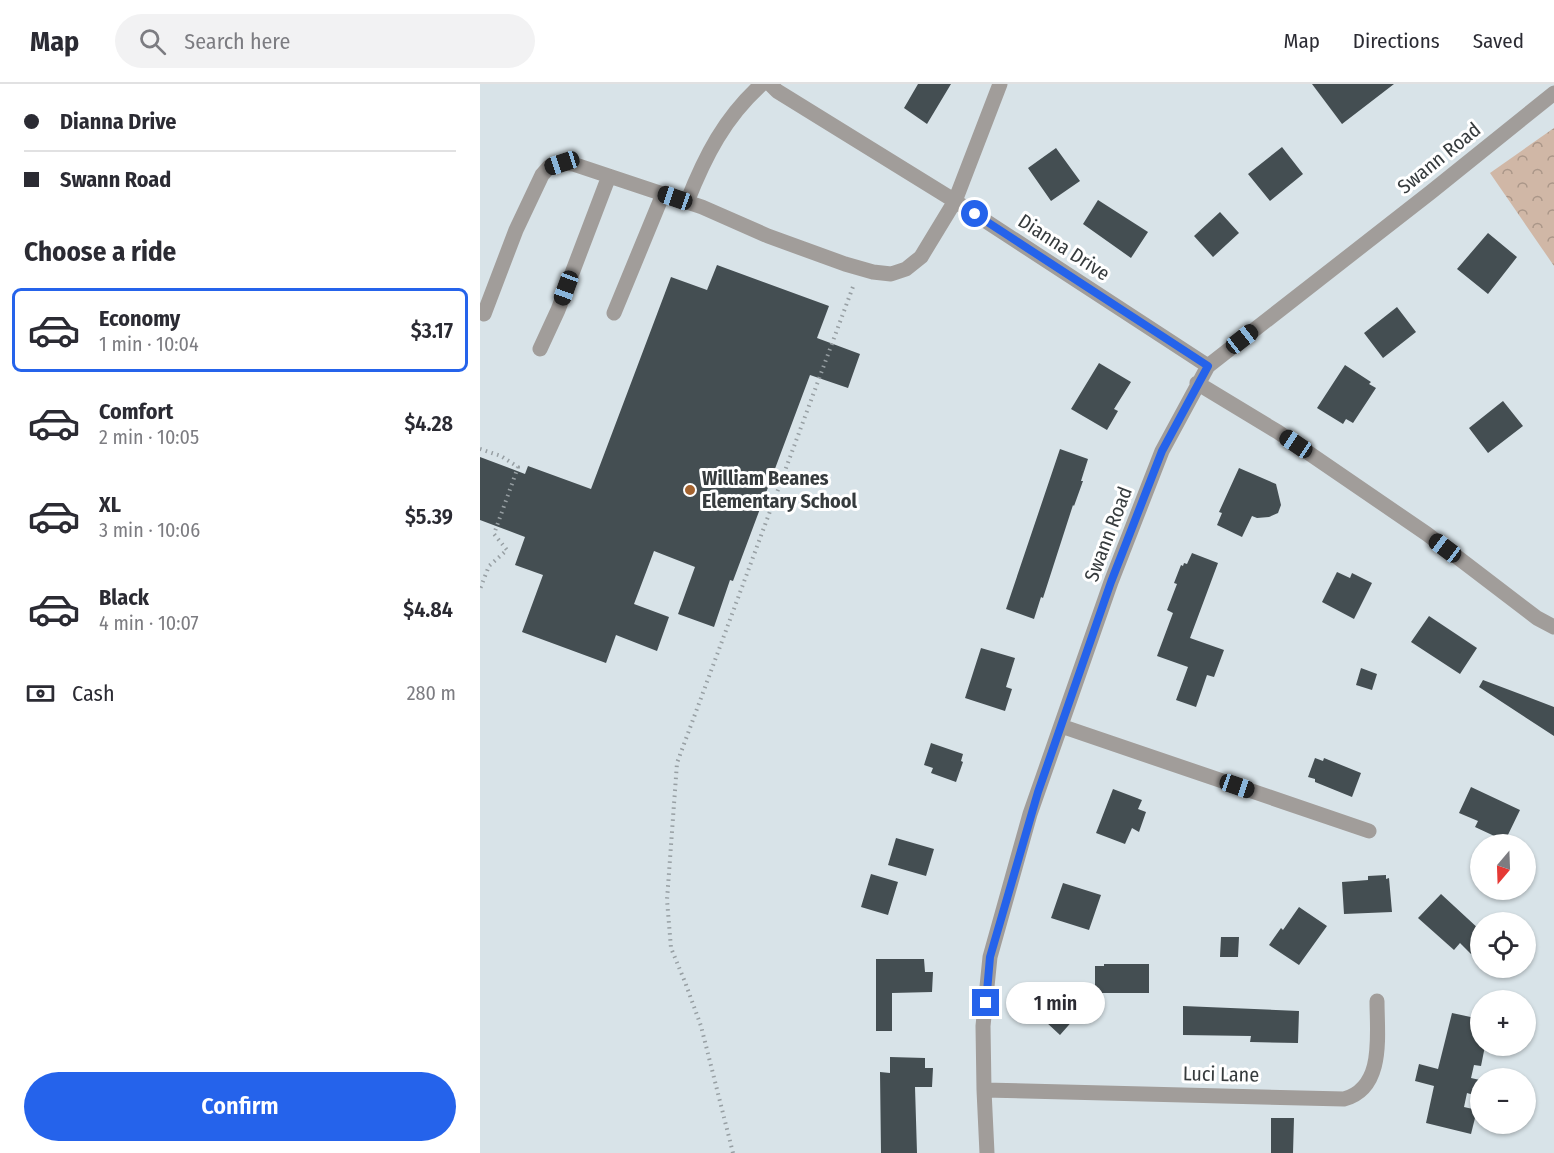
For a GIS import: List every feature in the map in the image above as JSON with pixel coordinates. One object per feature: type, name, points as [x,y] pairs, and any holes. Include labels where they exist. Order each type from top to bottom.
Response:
[{"type":"street","points":[[687,202],[699,171],[719,133],[742,101],[762,84]]},
{"type":"street","name":"Dianna Drive","points":[[770,84],[777,91],[956,201],[1208,366]]},
{"type":"street","points":[[484,314],[516,230],[542,175],[549,167],[562,163],[573,164],[687,202],[768,236],[860,268],[891,274],[906,269],[921,257],[956,201],[1000,84]]},
{"type":"street","name":"Swann Road","points":[[987,1153],[983,1026],[990,957],[1030,814],[1111,582],[1162,451],[1197,383],[1208,366],[1554,93]]},
{"type":"street","points":[[540,349],[558,310],[609,176]]},
{"type":"street","points":[[614,313],[663,194]]},
{"type":"street","points":[[1197,383],[1278,432],[1426,534],[1537,618],[1554,627]]},
{"type":"street","points":[[1061,726],[1369,831]]},
{"type":"street","name":"Luci Lane","points":[[984,1090],[1344,1099],[1355,1096],[1366,1087],[1372,1073],[1377,1049],[1377,1001]]},
{"type":"path","points":[[733,1153],[701,1026],[671,948],[667,900],[677,763],[860,268]]},
{"type":"path","points":[[480,449],[501,456],[518,467],[494,534],[507,550],[489,566],[480,589]]},
{"type":"green space","points":[[1554,128],[1554,266],[1490,173]]},
{"type":"building","points":[[918,84],[951,84],[927,124],[904,108]]},
{"type":"building","points":[[1312,84],[1394,84],[1342,124]]},
{"type":"building","points":[[1282,147],[1303,174],[1270,201],[1248,174]]},
{"type":"building","points":[[1056,148],[1080,181],[1051,201],[1028,168]]},
{"type":"building","points":[[1098,200],[1148,232],[1131,258],[1083,224]]},
{"type":"building","points":[[1220,212],[1239,233],[1213,257],[1194,236]]},
{"type":"building","points":[[1488,233],[1517,257],[1488,294],[1457,269]]},
{"type":"building","points":[[717,265],[829,306],[817,338],[860,354],[848,388],[810,375],[714,627],[678,614],[695,567],[654,551],[634,604],[669,617],[657,651],[616,635],[606,663],[522,632],[543,575],[515,565],[525,537],[480,520],[480,457],[525,474],[528,466],[591,489],[671,277],[707,290]]},
{"type":"building","points":[[1397,307],[1416,332],[1383,358],[1364,333]]},
{"type":"building","points":[[1099,363],[1131,382],[1114,409],[1118,411],[1107,430],[1071,409]]},
{"type":"building","points":[[1345,365],[1371,382],[1369,384],[1376,388],[1353,423],[1346,419],[1343,424],[1317,408]]},
{"type":"building","points":[[1503,401],[1523,426],[1488,453],[1469,428]]},
{"type":"building","points":[[1060,449],[1088,459],[1081,481],[1083,481],[1034,619],[1006,609]]},
{"type":"building","points":[[1239,468],[1276,484],[1281,505],[1278,513],[1269,517],[1252,516],[1242,537],[1217,525],[1222,513],[1219,512]]},
{"type":"building","points":[[1192,553],[1218,563],[1190,638],[1224,650],[1214,677],[1207,675],[1196,707],[1176,700],[1188,667],[1157,656],[1173,613],[1167,610],[1177,584],[1174,583],[1181,565],[1187,564]]},
{"type":"building","points":[[1337,572],[1350,578],[1352,573],[1372,583],[1354,619],[1322,602]]},
{"type":"building","points":[[1429,616],[1477,648],[1460,674],[1411,642]]},
{"type":"building","points":[[981,648],[1015,658],[1006,687],[1012,689],[1005,711],[965,698]]},
{"type":"building","points":[[1361,668],[1377,674],[1372,690],[1356,685]]},
{"type":"building","points":[[1483,680],[1554,707],[1554,736],[1479,687]]},
{"type":"building","points":[[931,743],[963,754],[961,761],[963,762],[956,782],[931,773],[933,768],[924,765]]},
{"type":"building","points":[[1315,758],[1323,761],[1324,758],[1361,773],[1352,797],[1308,777]]},
{"type":"building","points":[[1471,787],[1520,810],[1508,834],[1490,834],[1475,827],[1478,821],[1459,813]]},
{"type":"building","points":[[1113,789],[1142,800],[1138,809],[1146,812],[1139,832],[1132,828],[1125,844],[1096,833]]},
{"type":"building","points":[[896,838],[934,849],[926,876],[888,865]]},
{"type":"building","points":[[871,874],[898,882],[888,915],[861,907]]},
{"type":"building","points":[[1386,875],[1386,879],[1389,878],[1392,912],[1344,914],[1342,882],[1368,880],[1368,876]]},
{"type":"building","points":[[1063,883],[1101,895],[1089,930],[1051,918]]},
{"type":"building","points":[[1441,894],[1470,921],[1470,953],[1460,943],[1454,950],[1418,918]]},
{"type":"building","points":[[1299,907],[1327,926],[1299,965],[1269,945]]},
{"type":"building","points":[[1221,937],[1239,937],[1238,957],[1220,957]]},
{"type":"building","points":[[876,959],[924,959],[925,972],[933,972],[932,992],[892,993],[892,1031],[876,1031]]},
{"type":"building","points":[[1104,964],[1149,964],[1149,993],[1095,993],[1095,966],[1104,966]]},
{"type":"building","points":[[1051,989],[1075,1011],[1075,1018],[1060,1035],[1032,1009]]},
{"type":"building","points":[[1183,1006],[1299,1011],[1298,1043],[1250,1042],[1251,1036],[1183,1035]]},
{"type":"building","points":[[1452,1013],[1470,1017],[1470,1056],[1483,1056],[1481,1066],[1474,1065],[1473,1068],[1470,1068],[1470,1094],[1467,1093],[1464,1107],[1470,1108],[1470,1134],[1426,1123],[1434,1086],[1415,1081],[1419,1064],[1438,1069]]},
{"type":"building","points":[[890,1057],[925,1058],[925,1068],[933,1068],[932,1087],[915,1087],[917,1153],[881,1153],[880,1072],[890,1073]]},
{"type":"building","points":[[1271,1118],[1294,1118],[1293,1153],[1271,1153]]},
{"type":"place","name":"William Beanes Elementary School","points":[[690,490]]},
{"type":"route","points":[[975,214],[1208,366],[1162,451],[1111,582],[1030,814],[990,957],[986,1003]]}]
